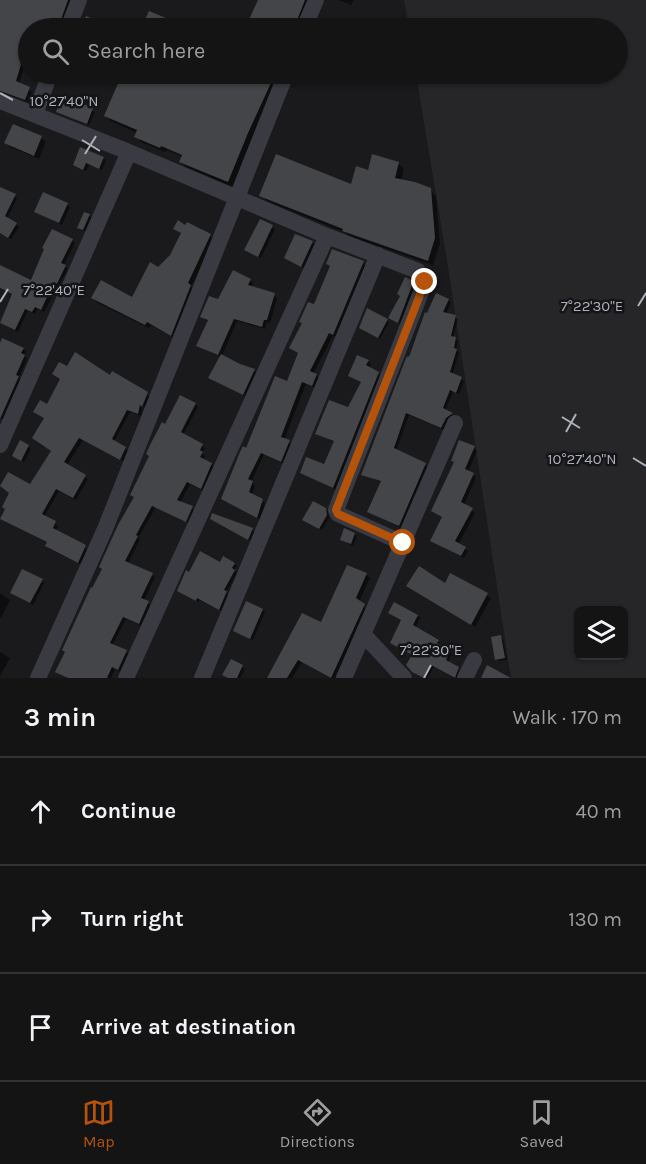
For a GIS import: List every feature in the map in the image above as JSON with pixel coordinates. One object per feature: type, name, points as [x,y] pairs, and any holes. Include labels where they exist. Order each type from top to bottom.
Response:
[{"type":"street","points":[[72,18],[79,0]]},
{"type":"street","points":[[308,18],[316,0]]},
{"type":"street","points":[[35,114],[46,84]]},
{"type":"street","points":[[38,678],[105,529],[282,84]]},
{"type":"street","points":[[2,106],[35,114],[327,236],[418,271],[425,282],[336,510],[338,514],[403,543]]},
{"type":"street","points":[[0,445],[129,152]]},
{"type":"street","points":[[126,678],[327,236]]},
{"type":"street","points":[[202,678],[378,255]]},
{"type":"street","points":[[344,678],[455,423]]},
{"type":"street","points":[[364,635],[404,678]]},
{"type":"street","points":[[465,678],[474,660]]},
{"type":"shaded area","points":[[404,0],[646,0],[646,678],[511,678],[418,84],[628,84],[628,18],[407,18]]},
{"type":"building","points":[[0,0],[68,0],[62,18],[18,18],[16,81],[18,84],[30,87],[25,100],[0,91]]},
{"type":"building","points":[[258,0],[305,0],[298,18],[250,18]]},
{"type":"building","points":[[149,11],[166,18],[146,18]]},
{"type":"building","points":[[118,84],[270,84],[228,182],[179,162],[182,155],[134,137],[137,130],[104,116]]},
{"type":"building","points":[[62,95],[93,108],[87,124],[56,112]]},
{"type":"building","points":[[13,124],[42,136],[34,156],[4,143]]},
{"type":"building","points":[[80,147],[104,157],[99,169],[86,163],[83,170],[73,165]]},
{"type":"building","points":[[276,154],[351,184],[356,166],[368,170],[372,154],[399,162],[395,178],[431,188],[435,238],[428,261],[342,231],[343,229],[259,196]]},
{"type":"building","points":[[0,187],[16,194],[5,216],[17,223],[8,238],[0,233]]},
{"type":"building","points":[[43,192],[68,203],[59,223],[34,212]]},
{"type":"building","points":[[84,212],[90,214],[83,230],[77,228]]},
{"type":"building","points":[[260,219],[273,225],[258,257],[244,250]]},
{"type":"building","points":[[178,220],[185,225],[187,222],[211,234],[188,283],[191,285],[171,336],[147,322],[145,325],[91,298],[101,280],[132,297],[150,262],[158,267],[170,255],[181,233],[173,229]]},
{"type":"building","points":[[52,229],[73,239],[61,263],[66,265],[57,284],[54,282],[41,310],[35,307],[32,312],[25,309],[15,330],[0,323],[12,294],[0,288],[0,265],[31,280],[44,249],[42,248]]},
{"type":"building","points":[[295,234],[313,241],[301,267],[284,258]]},
{"type":"building","points":[[332,249],[364,261],[333,335],[329,333],[310,371],[317,374],[312,386],[302,382],[281,437],[290,440],[281,462],[261,453],[248,479],[253,481],[249,492],[263,499],[257,518],[221,499],[240,452],[243,446],[246,448],[275,376],[287,381],[298,353],[289,348],[302,323],[299,322],[308,302],[314,304],[330,266],[326,264]]},
{"type":"building","points":[[233,270],[251,279],[248,285],[275,293],[267,320],[264,320],[262,327],[234,319],[218,355],[196,346],[208,320],[200,317],[209,296],[218,299]]},
{"type":"building","points":[[405,277],[413,283],[398,323],[388,318],[400,296],[397,294]]},
{"type":"building","points":[[436,293],[449,299],[443,312],[456,315],[451,336],[456,337],[454,348],[457,349],[450,372],[462,377],[456,393],[450,390],[443,408],[453,413],[446,418],[441,428],[406,413],[394,448],[426,463],[399,526],[367,512],[381,481],[361,475],[406,358],[409,357],[425,312],[427,313]]},
{"type":"building","points":[[367,308],[388,319],[378,338],[359,328]]},
{"type":"building","points":[[2,338],[24,348],[21,353],[25,355],[16,375],[19,376],[0,419],[0,343]]},
{"type":"building","points":[[75,352],[110,375],[112,371],[148,392],[142,407],[140,405],[138,414],[127,410],[112,439],[126,447],[120,460],[79,438],[64,462],[86,475],[73,498],[56,489],[42,514],[56,521],[53,528],[86,545],[78,563],[45,546],[47,542],[0,519],[5,509],[2,507],[9,493],[0,486],[8,472],[30,484],[51,451],[32,438],[44,418],[33,412],[40,400],[47,404],[60,379],[52,374],[59,362],[67,366]]},
{"type":"building","points":[[221,354],[255,369],[243,395],[208,378]]},
{"type":"building","points":[[357,355],[369,360],[366,365],[379,372],[333,488],[300,473],[306,457],[324,464],[334,441],[315,434],[329,400],[348,407],[361,382],[348,376]]},
{"type":"building","points":[[180,395],[196,403],[181,432],[203,444],[200,457],[212,463],[201,489],[187,482],[177,500],[193,506],[186,522],[152,506],[136,535],[138,536],[125,561],[153,573],[141,598],[149,601],[139,624],[123,617],[110,643],[127,650],[118,670],[112,667],[107,678],[68,678],[55,672],[65,652],[62,650],[91,587],[102,569],[99,567],[118,525],[134,497],[130,495],[149,456],[146,454],[150,445],[162,422],[165,424]]},
{"type":"building","points":[[20,440],[29,445],[21,461],[12,456]]},
{"type":"building","points":[[459,440],[475,446],[465,469],[474,473],[461,502],[473,508],[455,541],[466,547],[461,556],[430,541],[442,517],[431,511],[454,462],[451,461]]},
{"type":"building","points":[[313,501],[326,508],[327,515],[319,529],[302,520]]},
{"type":"building","points":[[212,513],[253,528],[248,540],[210,519]]},
{"type":"building","points":[[344,528],[355,533],[351,544],[340,540]]},
{"type":"building","points":[[200,551],[220,562],[223,556],[235,563],[232,568],[235,570],[224,590],[227,591],[219,610],[197,598],[196,601],[177,591],[186,570],[189,572]]},
{"type":"building","points":[[347,565],[367,573],[356,598],[365,604],[331,678],[298,660],[287,678],[267,678],[302,613],[321,622]]},
{"type":"building","points":[[419,566],[445,583],[450,573],[488,593],[471,625],[406,586]]},
{"type":"building","points":[[22,569],[43,579],[30,603],[10,593]]},
{"type":"building","points":[[246,601],[263,609],[250,639],[233,631]]},
{"type":"building","points":[[394,602],[418,615],[413,625],[439,640],[437,643],[451,650],[446,660],[459,667],[455,678],[431,665],[424,678],[412,672],[406,665],[412,655],[390,643],[401,620],[388,613]]},
{"type":"building","points":[[501,635],[505,658],[495,660],[491,637]]},
{"type":"building","points":[[231,659],[243,665],[237,678],[222,675]]},
{"type":"building","points":[[487,665],[511,678],[481,678]]},
{"type":"route","points":[[403,543],[338,514],[336,510],[425,282]]}]
